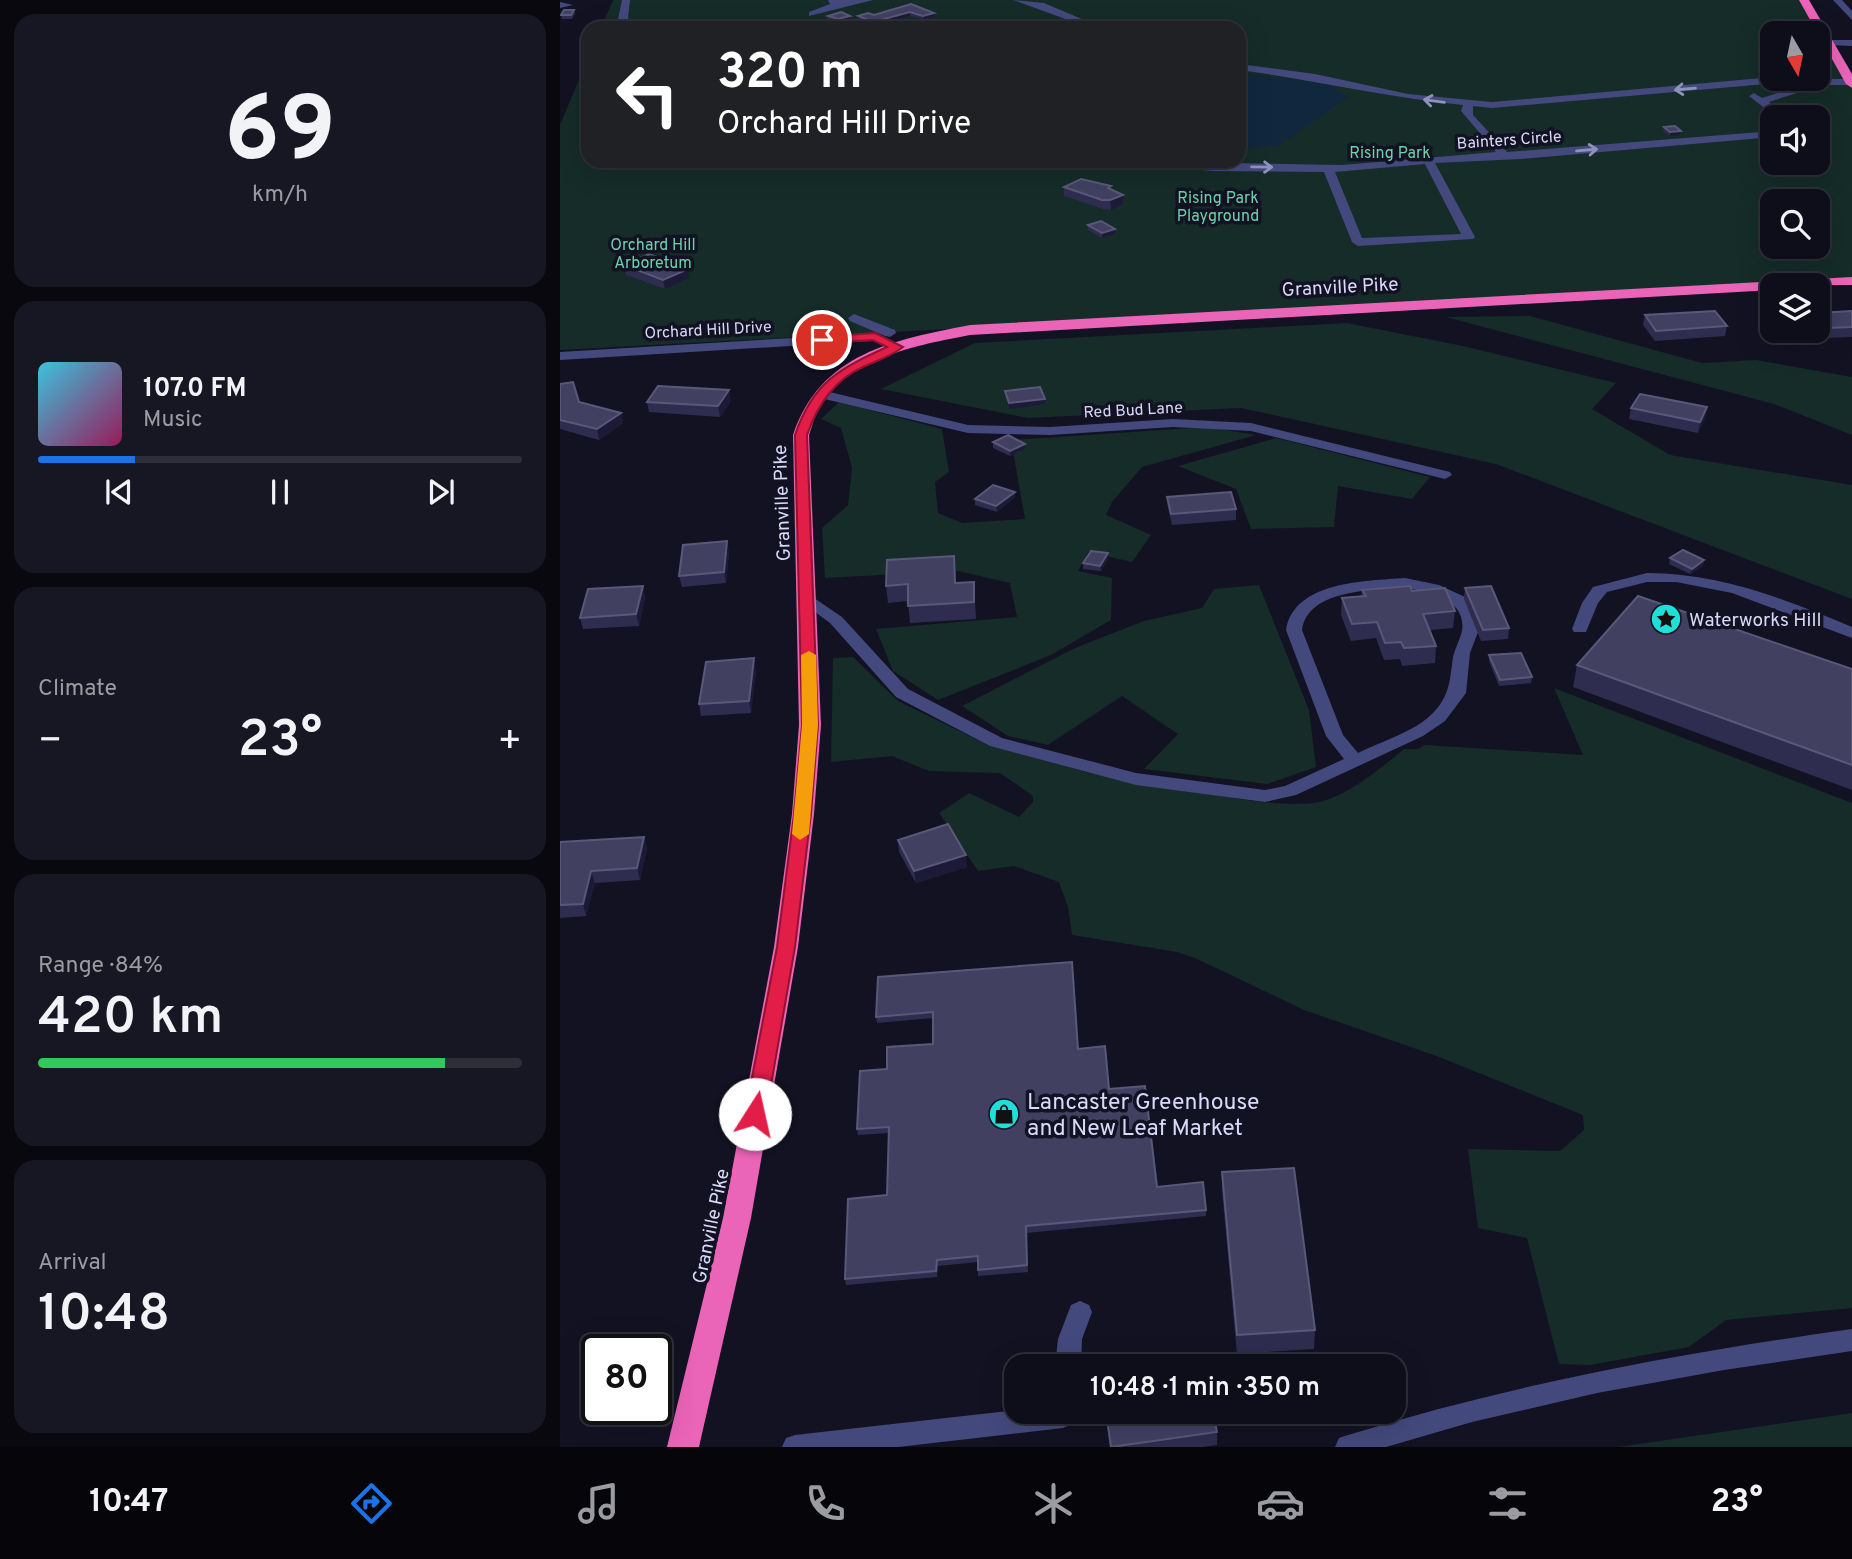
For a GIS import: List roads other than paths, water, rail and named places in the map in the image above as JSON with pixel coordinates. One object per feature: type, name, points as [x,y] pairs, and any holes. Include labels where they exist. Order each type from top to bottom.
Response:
[{"type":"highway","points":[[1804,0],[1816,21]]},
{"type":"highway","points":[[1830,45],[1851,83]]},
{"type":"highway","points":[[1830,282],[1852,281]]},
{"type":"highway","name":"Granville Pike","points":[[683,1447],[737,1218],[786,947],[803,814],[810,725],[801,435],[810,410],[821,394],[850,368],[903,345],[997,328],[1760,287]]},
{"type":"street","points":[[625,21],[623,19],[626,0]]},
{"type":"street","points":[[812,14],[836,2],[870,0]]},
{"type":"street","points":[[1017,0],[1041,5],[1081,21]]},
{"type":"street","points":[[1837,0],[1852,17]]},
{"type":"street","points":[[1830,43],[1852,43]]},
{"type":"street","name":"Bainters Circle","points":[[1246,66],[1408,97],[1468,105],[1499,105],[1760,82]]},
{"type":"street","points":[[1830,72],[1844,69]]},
{"type":"street","points":[[1762,102],[1821,82],[1851,83]]},
{"type":"street","points":[[1735,85],[1766,105]]},
{"type":"street","points":[[1468,105],[1468,116],[1504,155]]},
{"type":"street","name":"Bainters Circle","points":[[1246,166],[1371,167],[1429,160],[1521,156],[1760,135]]},
{"type":"street","points":[[1329,168],[1330,177],[1358,242],[1469,237],[1429,160]]},
{"type":"street","points":[[855,318],[903,345]]},
{"type":"street","name":"Orchard Hill Drive","points":[[560,356],[875,337],[903,345]]},
{"type":"street","name":"Red Bud Lane","points":[[821,394],[968,429],[1050,431],[1173,423],[1251,428],[1445,475]]},
{"type":"street","points":[[1580,629],[1594,597],[1601,588],[1628,580],[1661,577],[1742,591],[1852,633]]},
{"type":"street","points":[[808,601],[832,614],[890,684],[901,693],[996,742],[1136,779],[1265,796],[1290,791],[1417,732],[1439,717],[1457,693],[1462,653],[1469,632],[1470,617],[1459,600],[1433,588],[1375,585],[1332,592],[1310,604],[1296,617],[1294,630],[1335,736],[1354,761]]},
{"type":"street","points":[[1069,1354],[1070,1339],[1080,1312]]},
{"type":"street","points":[[1348,1447],[1433,1419],[1569,1387],[1724,1357],[1852,1340]]},
{"type":"street","points":[[795,1447],[1004,1423]]},
{"type":"water","points":[[1246,74],[1328,84],[1348,97],[1279,145],[1246,148]]},
{"type":"place","name":"Waterworks Hill","points":[[1666,619]]},
{"type":"place","name":"Lancaster Greenhouse and New Leaf Market","points":[[1004,1114]]},
{"type":"park label","name":"Rising Park","points":[[1390,152]]},
{"type":"park label","name":"Rising Park Playground","points":[[1218,206]]},
{"type":"park label","name":"Orchard Hill Arboretum","points":[[653,253]]}]
